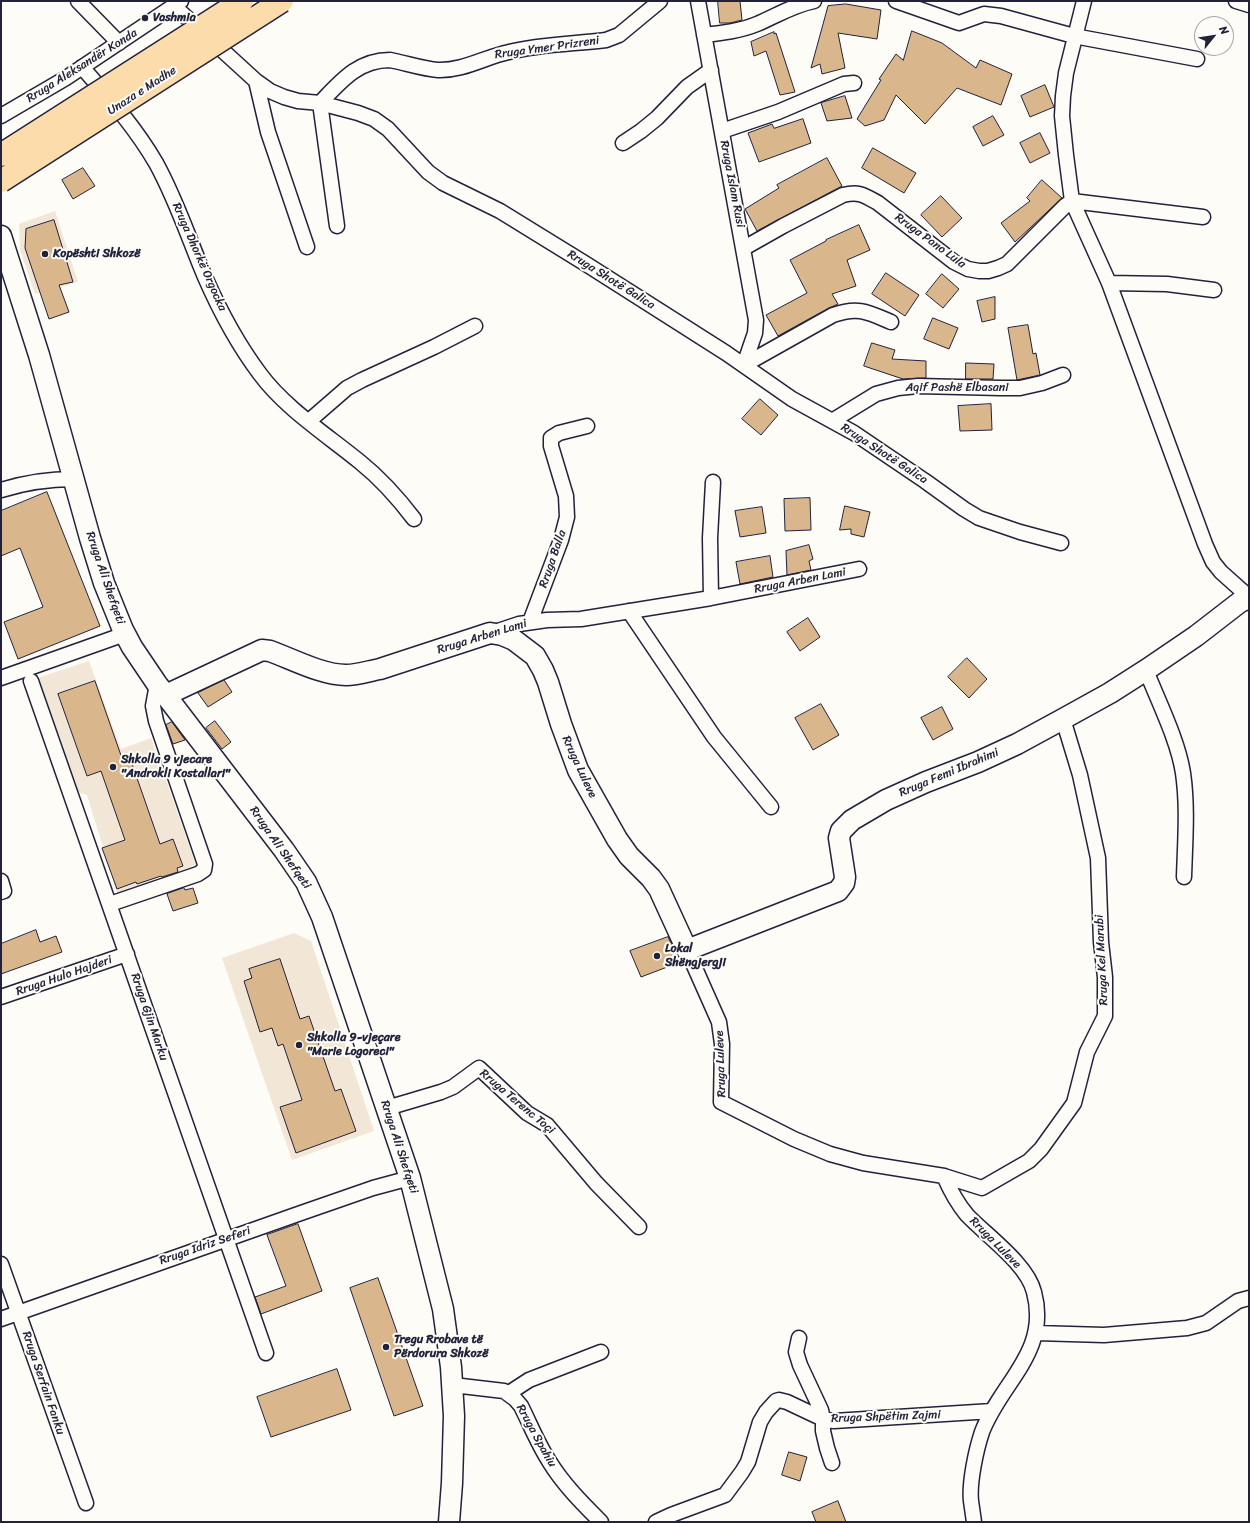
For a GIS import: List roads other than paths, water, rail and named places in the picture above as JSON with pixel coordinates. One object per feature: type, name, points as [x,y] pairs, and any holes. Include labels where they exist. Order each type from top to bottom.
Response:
[{"type":"highway","name":"Unaza e Madhe","points":[[1,155],[242,1]]},
{"type":"highway","name":"Unaza e Madhe","points":[[1,181],[282,1]]},
{"type":"highway","points":[[1,142],[172,34],[219,16]]},
{"type":"highway","points":[[1,194],[127,114],[165,77]]},
{"type":"street","points":[[78,1],[118,43]]},
{"type":"street","name":"Rruga Ymer Prizreni","points":[[320,102],[350,73],[374,61],[390,60],[437,70],[452,69],[468,66],[489,57],[510,52],[548,46],[606,40],[618,35],[660,1]]},
{"type":"street","name":"Rruga Islam Rusi","points":[[698,1],[756,320],[756,333],[744,365]]},
{"type":"street","points":[[704,35],[734,31],[756,25],[781,12],[814,1]]},
{"type":"street","points":[[896,1],[959,23],[984,14],[1001,16],[1074,36],[1197,59]]},
{"type":"street","points":[[1084,1],[1074,36],[1063,96],[1062,116],[1072,201],[1109,283],[1205,544],[1213,562],[1230,581],[1249,598]]},
{"type":"street","points":[[1236,1],[1249,5]]},
{"type":"street","name":"Rruga Aleksandër Konda","points":[[1,116],[82,67],[178,4]]},
{"type":"street","name":"Rruga Shotë Galica","points":[[178,4],[256,81],[270,91],[298,101],[320,102],[374,119],[388,129],[428,172],[443,183],[500,212],[586,264],[744,365],[792,399],[854,433],[979,518],[1020,532],[1061,543]]},
{"type":"street","name":"Rruga Dhorkë Orgocka","points":[[82,67],[127,119],[156,163],[190,236],[205,277],[220,309],[260,374],[276,392],[309,421],[362,463],[387,487],[414,519]]},
{"type":"street","points":[[623,143],[657,118],[687,87],[711,70]]},
{"type":"street","points":[[256,81],[268,132],[307,247]]},
{"type":"street","points":[[722,131],[778,112],[844,84],[854,83]]},
{"type":"street","points":[[320,102],[337,226]]},
{"type":"street","name":"Rruga Pano Lula","points":[[744,248],[843,195],[853,192],[864,195],[878,204],[954,262],[968,269],[988,271],[1007,264],[1065,206],[1072,201]]},
{"type":"street","points":[[1072,201],[1203,216]]},
{"type":"street","name":"Rruga Ali Shefqeti","points":[[1,236],[39,355],[73,479],[104,583],[125,634],[132,648],[161,690],[284,850],[306,882],[322,917],[410,1178],[443,1308],[453,1385],[454,1449],[449,1522]]},
{"type":"street","points":[[1109,283],[1167,284],[1214,290]]},
{"type":"street","points":[[744,365],[833,315],[847,310],[861,310],[891,322]]},
{"type":"street","points":[[309,421],[347,388],[475,326]]},
{"type":"street","name":"Aqif Pashë Elbasani","points":[[832,421],[876,394],[898,388],[918,386],[1020,388],[1042,383],[1063,375]]},
{"type":"street","name":"Rruga Balla","points":[[530,622],[561,540],[567,517],[566,496],[551,446],[551,438],[559,433],[587,426]]},
{"type":"street","points":[[1,490],[55,479],[73,479]]},
{"type":"street","points":[[711,598],[710,538],[713,482]]},
{"type":"street","name":"Rruga Arben Lami","points":[[161,690],[262,650],[270,651],[330,673],[346,675],[362,673],[380,669],[519,624],[581,619],[711,598],[859,569]]},
{"type":"street","name":"Rruga Femi Ibrahimi","points":[[687,950],[838,891],[844,883],[845,877],[838,838],[841,831],[852,820],[886,800],[926,782],[978,762],[1017,744],[1110,693],[1196,636],[1240,602],[1249,598]]},
{"type":"street","points":[[629,611],[714,737],[771,807]]},
{"type":"street","points":[[1,678],[125,634]]},
{"type":"street","name":"Rruga Luleve","points":[[485,635],[502,635],[514,640],[535,656],[548,682],[566,739],[581,776],[617,839],[629,856],[651,878],[659,889],[719,1022],[722,1034],[721,1102],[794,1139],[830,1154],[863,1163],[944,1176],[956,1201],[967,1215],[1020,1266],[1028,1279],[1034,1291],[1036,1303],[1036,1333],[1031,1348],[992,1411],[982,1433],[971,1482],[971,1500],[974,1522]]},
{"type":"street","points":[[1146,670],[1173,738],[1183,773],[1186,803],[1184,877]]},
{"type":"street","name":"Rruga Gjin Marku","points":[[31,680],[266,1353]]},
{"type":"street","points":[[110,904],[198,874],[204,870],[205,864],[156,721],[154,706],[161,690]]},
{"type":"street","name":"Rruga Kel Marubi","points":[[944,1176],[982,1188],[1029,1161],[1041,1149],[1074,1103],[1086,1052],[1105,1016],[1105,977],[1101,942],[1098,858],[1080,775],[1063,719]]},
{"type":"street","points":[[1,881],[4,891],[1,892]]},
{"type":"street","name":"Rruga Hulo Hajderi","points":[[1,997],[127,954]]},
{"type":"street","name":"Rruga Terenc Toçi","points":[[387,1108],[453,1087],[479,1068],[527,1113],[550,1129],[574,1159],[639,1227]]},
{"type":"street","name":"Rruga Idriz Seferi","points":[[1,1319],[366,1190],[410,1178]]},
{"type":"street","name":"Rruga Serfain Fanku","points":[[1,1264],[86,1503]]},
{"type":"street","points":[[1036,1333],[1104,1335],[1188,1328],[1206,1323],[1238,1301],[1249,1298]]},
{"type":"street","points":[[799,1338],[796,1352],[800,1365],[814,1393],[823,1419],[826,1442],[832,1463]]},
{"type":"street","points":[[509,1393],[529,1380],[601,1352]]},
{"type":"street","name":"Rruga Spahiu","points":[[453,1385],[497,1390],[509,1393],[521,1406],[548,1461],[576,1497],[601,1522]]},
{"type":"street","name":"Rruga Shpëtim Zajmi","points":[[656,1522],[725,1495],[748,1462],[760,1422],[766,1412],[776,1401],[779,1400],[787,1402],[823,1419],[834,1421],[992,1411]]},
{"type":"place","name":"Vashmia","points":[[145,18]]},
{"type":"place","name":"Kopështi Shkozë","points":[[45,254]]},
{"type":"place","name":"Shkolla 9 vjecare \"Androkli Kostallari\"","points":[[113,767]]},
{"type":"place","name":"Lokal Shëngjergji","points":[[657,956]]},
{"type":"place","name":"Shkolla 9-vjeçare \"Marie Logoreci\"","points":[[299,1045]]},
{"type":"place","name":"Tregu Rrobave të Përdorura Shkozë","points":[[386,1347]]}]
